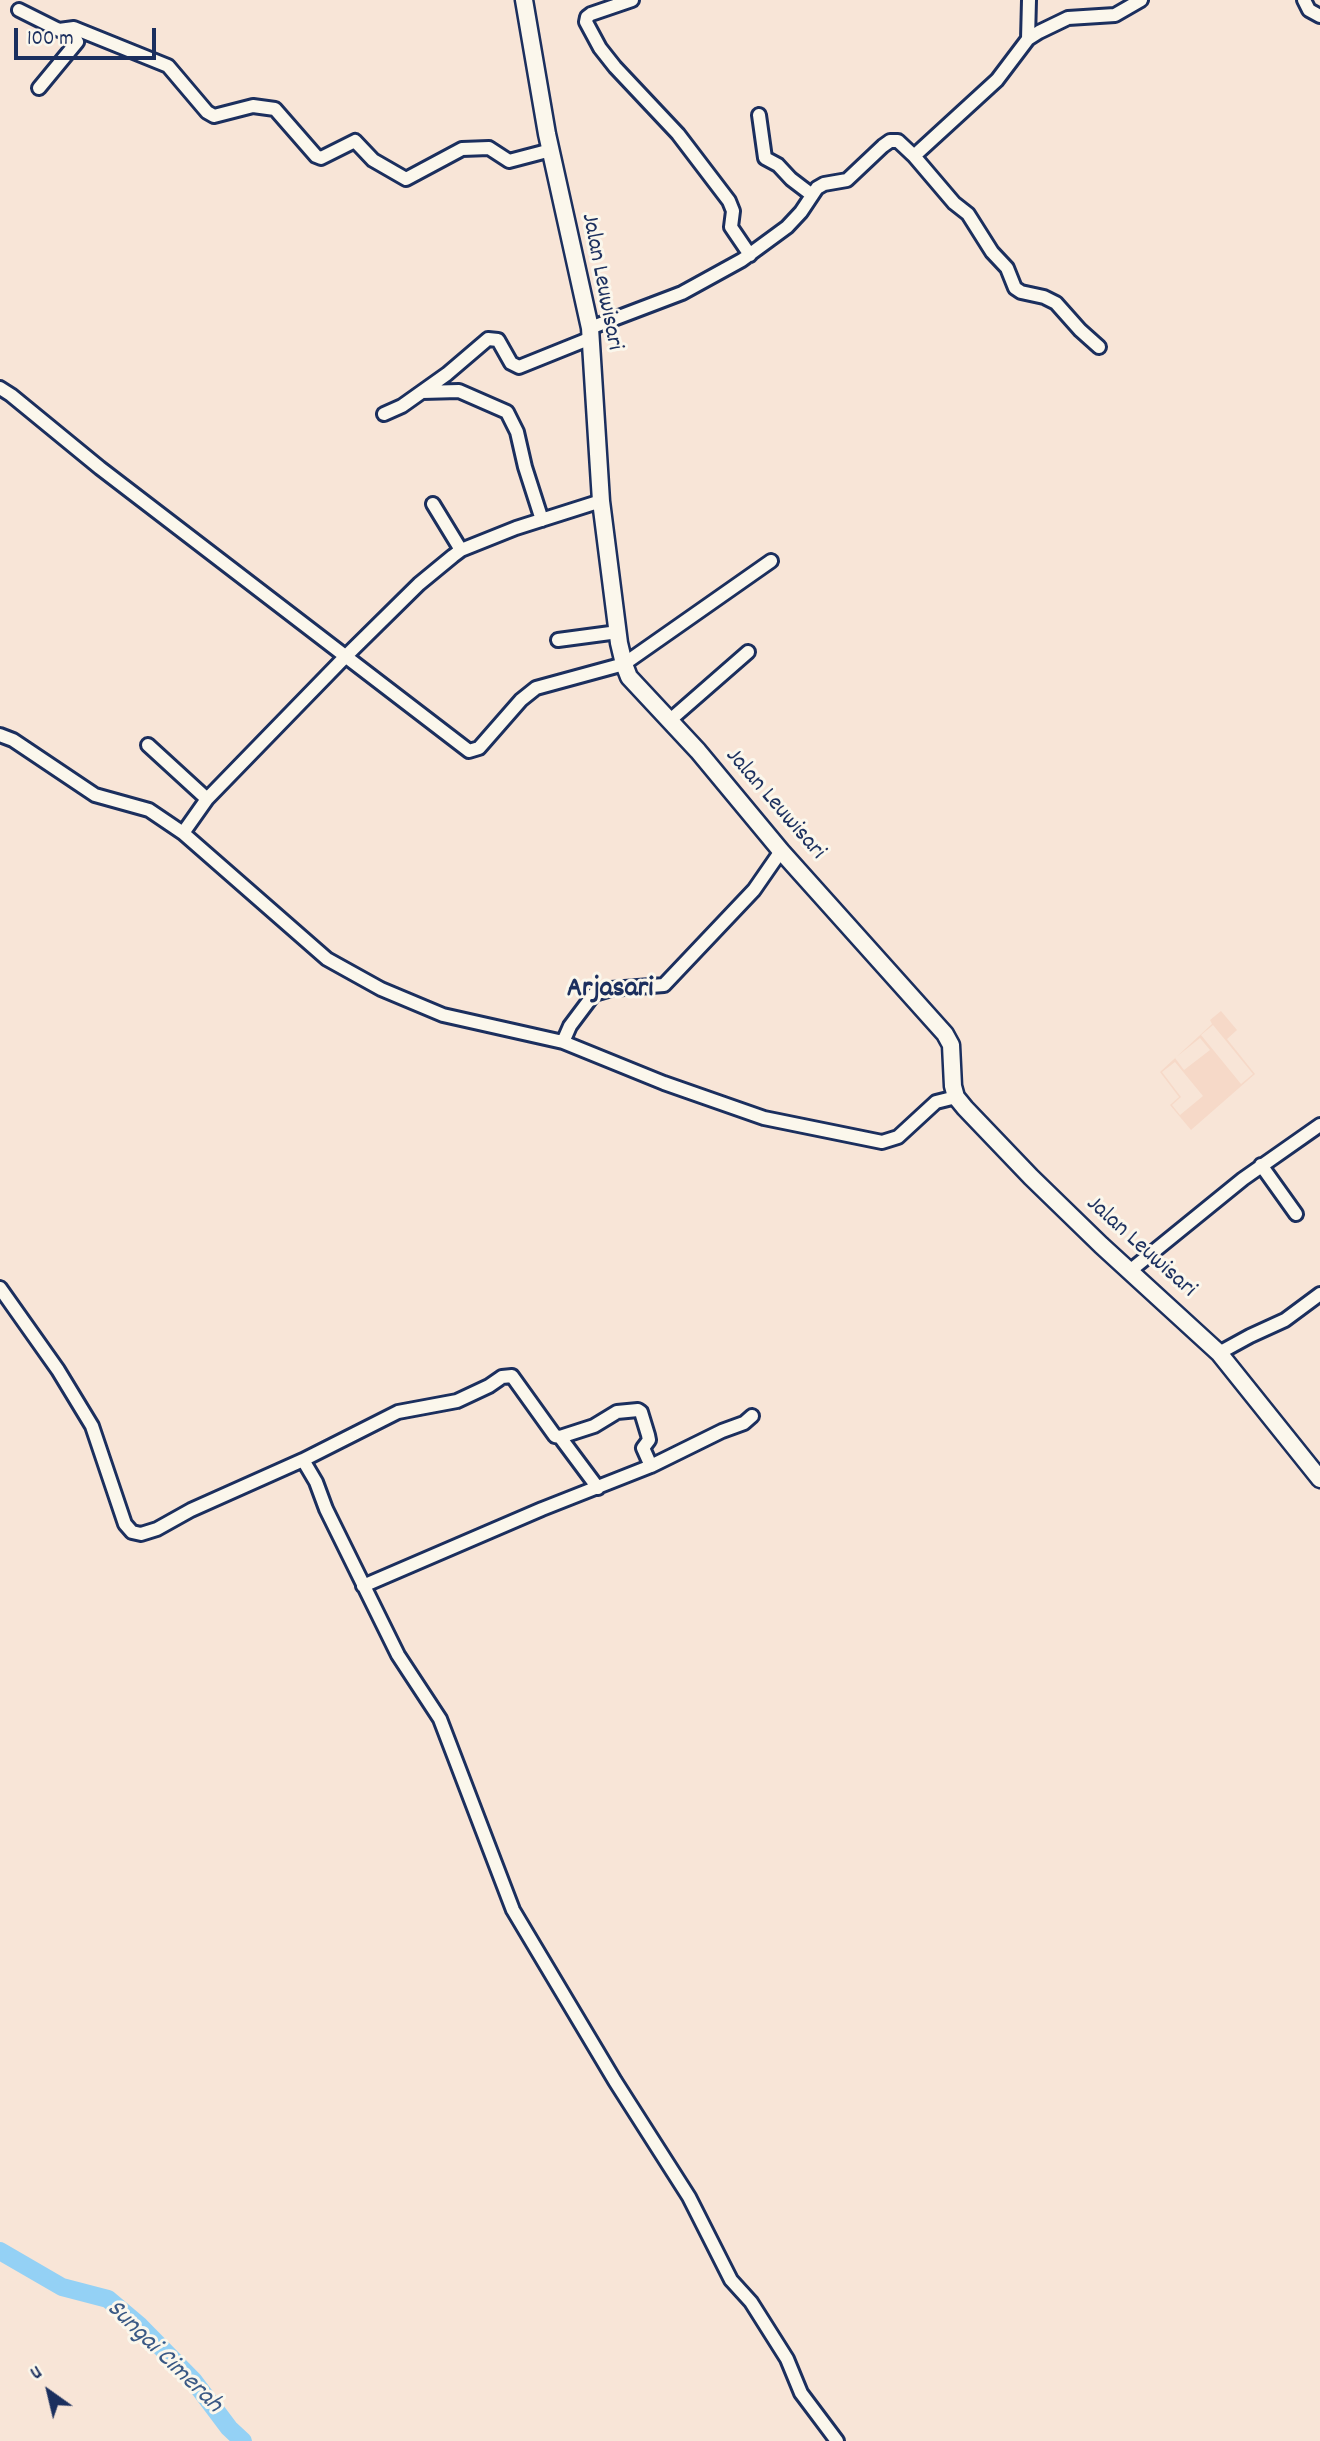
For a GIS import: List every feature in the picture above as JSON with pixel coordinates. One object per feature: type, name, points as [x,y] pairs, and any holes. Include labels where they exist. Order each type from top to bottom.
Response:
[{"type":"main road","name":"Jalan Leuwisari","points":[[524,0],[551,150],[590,333],[601,500],[618,632],[624,664],[633,682],[698,751],[781,851],[950,1041],[956,1097],[1031,1177],[1219,1353],[1320,1479]]},
{"type":"street","points":[[632,0],[591,14],[586,22],[600,48],[615,67],[678,134],[729,201],[733,211],[731,228],[750,255]]},
{"type":"street","points":[[1028,0],[1028,39]]},
{"type":"street","points":[[914,156],[997,80],[1028,39],[1068,18],[1115,15],[1141,0]]},
{"type":"street","points":[[1304,0],[1309,10],[1320,16]]},
{"type":"street","points":[[19,10],[59,30],[75,28],[168,66],[207,112],[214,116],[253,106],[275,109],[316,156],[321,158],[355,141],[373,160],[406,179],[462,149],[489,148],[509,161],[551,150]]},
{"type":"street","points":[[39,88],[77,42],[68,29]]},
{"type":"street","points":[[759,115],[765,158],[778,165],[791,180],[812,195]]},
{"type":"street","points":[[384,414],[402,406],[447,374],[488,339],[498,341],[509,360],[519,367],[682,293],[750,255],[787,227],[824,184],[847,180],[890,141],[898,141],[952,201],[968,214],[992,252],[1007,268],[1015,288],[1056,303],[1099,347]]},
{"type":"street","points":[[0,388],[345,657],[464,748],[473,751],[479,748],[521,700],[536,688],[624,664],[771,561]]},
{"type":"street","points":[[422,392],[459,391],[507,412],[517,432],[542,520]]},
{"type":"street","points":[[183,833],[207,799],[345,657],[419,584],[461,550],[601,500]]},
{"type":"street","points":[[433,504],[461,550]]},
{"type":"street","points":[[558,640],[618,632]]},
{"type":"street","points":[[669,721],[748,652]]},
{"type":"street","points":[[0,734],[95,795],[149,810],[183,833],[293,932],[341,968],[381,989],[443,1015],[563,1042],[664,1083],[764,1118],[882,1142],[898,1137],[936,1102],[956,1097]]},
{"type":"street","points":[[148,746],[207,799]]},
{"type":"street","points":[[563,1042],[570,1026],[594,994],[611,989],[664,985],[747,898],[781,851]]},
{"type":"street","points":[[1131,1270],[1261,1166],[1320,1125]]},
{"type":"street","points":[[1261,1166],[1296,1214]]},
{"type":"street","points":[[0,1288],[58,1370],[92,1426],[125,1524],[132,1532],[141,1534],[157,1529],[191,1510],[303,1460],[398,1412],[457,1401],[489,1387],[502,1377],[512,1376],[555,1436],[560,1437],[594,1426],[617,1412],[638,1410],[641,1412],[649,1440],[643,1448],[652,1466]]},
{"type":"street","points":[[1219,1353],[1285,1320],[1320,1294]]},
{"type":"street","points":[[363,1586],[542,1509],[652,1466],[744,1423],[752,1416]]},
{"type":"street","points":[[560,1437],[598,1488]]},
{"type":"street","points":[[303,1460],[398,1655],[440,1719],[513,1910],[614,2081],[689,2197],[731,2280],[751,2302],[787,2359],[801,2393],[837,2441]]},
{"type":"shaded area","points":[[1221,1011],[1237,1030],[1227,1039],[1255,1074],[1191,1130],[1170,1105],[1179,1097],[1160,1072],[1175,1058],[1184,1070],[1210,1050],[1200,1038],[1176,1057],[1212,1024],[1210,1020]],"holes":[[[1213,1025],[1253,1074],[1241,1084],[1201,1035]],[[1175,1062],[1203,1096],[1180,1115],[1172,1105],[1181,1097],[1162,1072]]]},
{"type":"waterway","name":"Sungai Cimerah","points":[[0,2251],[62,2287],[108,2299],[140,2326],[193,2380],[229,2428],[243,2441]]},
{"type":"district","name":"Arjasari","points":[[610,991]]}]
